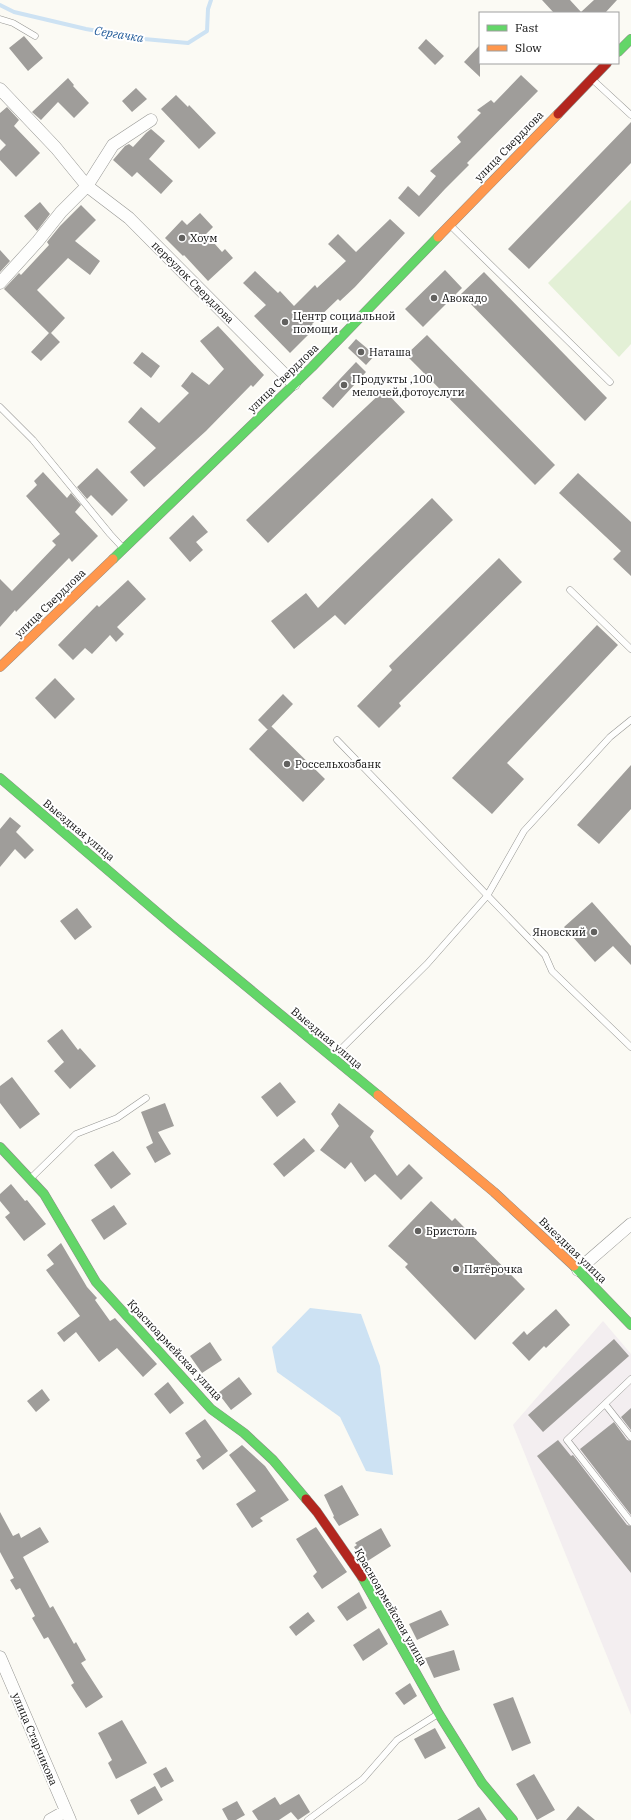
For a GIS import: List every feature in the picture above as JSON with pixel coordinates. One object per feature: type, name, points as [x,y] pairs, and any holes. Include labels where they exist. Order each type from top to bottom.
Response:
[{"type":"street","points":[[619,51],[631,39]]},
{"type":"street","name":"улица Свердлова","points":[[0,667],[294,384],[606,64]]},
{"type":"street","name":"переулок Свердлова","points":[[0,89],[56,148],[87,186],[129,218],[294,384]]},
{"type":"street","points":[[0,283],[38,241],[61,212],[87,186],[113,145],[151,120]]},
{"type":"street","name":"Выездная улица","points":[[0,778],[149,906],[479,1178],[578,1270],[631,1325]]},
{"type":"street","name":"Красноармейская улица","points":[[0,1147],[44,1194],[96,1282],[211,1409],[244,1433],[273,1460],[317,1512],[356,1567],[439,1714],[482,1783],[513,1820]]},
{"type":"street","points":[[578,1270],[631,1224]]},
{"type":"street","name":"улица Старчикова","points":[[0,1657],[68,1816]]},
{"type":"street","points":[[50,1820],[68,1816]]},
{"type":"lane","points":[[0,19],[35,36]]},
{"type":"lane","points":[[592,79],[631,115]]},
{"type":"lane","points":[[449,224],[610,382]]},
{"type":"lane","points":[[0,406],[32,440],[123,548]]},
{"type":"lane","points":[[570,590],[631,649]]},
{"type":"lane","points":[[332,1058],[427,964],[487,896],[524,830],[610,737],[631,720]]},
{"type":"lane","points":[[337,740],[545,955],[552,971],[631,1047]]},
{"type":"lane","points":[[30,1179],[76,1134],[117,1118],[146,1098]]},
{"type":"lane","points":[[631,1379],[567,1440],[631,1522]]},
{"type":"lane","points":[[605,1404],[631,1437]]},
{"type":"lane","points":[[308,1820],[363,1779],[398,1740],[439,1714]]},
{"type":"shaded area","points":[[603,1321],[631,1354],[631,1715],[513,1425]]},
{"type":"green space","points":[[631,200],[631,344],[619,357],[548,283]]},
{"type":"water","points":[[310,1308],[361,1314],[380,1366],[393,1475],[366,1471],[340,1417],[277,1372],[272,1347]]},
{"type":"building","points":[[542,0],[570,0],[581,12],[553,12]]},
{"type":"building","points":[[594,0],[617,0],[606,12],[581,12]]},
{"type":"building","points":[[24,36],[43,58],[28,71],[9,48]]},
{"type":"building","points":[[426,39],[444,56],[435,65],[418,48]]},
{"type":"building","points":[[479,46],[480,77],[464,62]]},
{"type":"building","points":[[521,75],[538,91],[467,163],[469,165],[419,217],[398,198],[408,186],[419,196],[436,176],[430,171],[461,142],[457,137],[481,113],[477,110],[491,100],[494,103]]},
{"type":"building","points":[[68,78],[74,85],[73,86],[89,103],[74,118],[58,102],[41,120],[32,112]]},
{"type":"building","points":[[136,88],[147,99],[132,112],[122,101]]},
{"type":"building","points":[[176,95],[188,107],[189,105],[216,133],[199,149],[161,109]]},
{"type":"building","points":[[7,107],[19,120],[14,126],[40,153],[16,177],[0,160],[0,151],[6,145],[0,139],[0,113]]},
{"type":"building","points":[[631,122],[631,163],[529,269],[508,249]]},
{"type":"building","points":[[151,129],[165,141],[149,159],[173,181],[161,194],[137,172],[132,177],[113,160],[125,146],[129,144],[133,147]]},
{"type":"building","points":[[40,202],[50,214],[37,231],[24,216]]},
{"type":"building","points":[[81,205],[96,220],[75,241],[100,261],[90,275],[68,258],[37,290],[65,318],[51,333],[60,342],[41,361],[31,352],[49,333],[4,289],[19,273],[21,275],[49,245],[47,242],[60,226]]},
{"type":"building","points":[[200,213],[213,227],[206,234],[222,252],[225,249],[233,258],[208,281],[184,255],[183,256],[165,238],[182,220],[187,225]]},
{"type":"building","points":[[390,219],[405,233],[355,287],[340,301],[338,299],[312,324],[315,328],[290,353],[254,316],[266,305],[243,283],[255,271],[278,293],[280,291],[294,306],[315,285],[317,288],[346,261],[328,244],[338,234],[356,252]]},
{"type":"building","points":[[0,250],[10,261],[0,272]]},
{"type":"building","name":"Авокадо","points":[[445,270],[462,288],[423,327],[405,309]]},
{"type":"building","points":[[484,272],[607,398],[585,421],[461,294]]},
{"type":"building","points":[[218,326],[264,375],[253,387],[251,385],[206,431],[144,487],[130,472],[156,448],[128,422],[141,407],[159,423],[189,393],[181,386],[192,372],[209,385],[224,369],[200,341]]},
{"type":"building","points":[[427,335],[555,465],[535,485],[406,355]]},
{"type":"building","name":"Наташа","points":[[356,339],[375,355],[366,365],[348,348]]},
{"type":"building","points":[[142,352],[160,366],[151,378],[133,363]]},
{"type":"building","name":"Продукты ,100 мелочей,фотоуслуги","points":[[356,362],[366,372],[333,408],[322,398]]},
{"type":"building","points":[[384,390],[405,412],[268,543],[246,520]]},
{"type":"building","points":[[97,468],[128,500],[112,516],[91,495],[87,499],[77,487]]},
{"type":"building","points":[[43,472],[67,498],[71,493],[81,505],[75,512],[98,536],[72,562],[69,558],[16,612],[15,610],[0,627],[0,579],[12,591],[56,545],[52,541],[60,534],[26,496],[37,485],[34,481]]},
{"type":"building","points":[[578,473],[631,522],[631,576],[613,559],[621,551],[559,493]]},
{"type":"building","points":[[432,498],[453,520],[345,625],[335,615],[294,649],[271,621],[306,593],[318,608]]},
{"type":"building","points":[[193,515],[208,532],[196,542],[203,550],[190,562],[169,538]]},
{"type":"building","points":[[499,558],[522,582],[399,703],[401,706],[379,728],[357,706],[392,670],[389,666]]},
{"type":"building","points":[[128,580],[146,599],[117,627],[124,634],[116,642],[110,635],[92,654],[85,648],[73,660],[58,645],[97,605],[99,607]]},
{"type":"building","points":[[597,625],[618,645],[507,763],[524,779],[492,814],[452,778]]},
{"type":"building","points":[[55,678],[75,699],[55,719],[35,698]]},
{"type":"building","points":[[283,694],[293,704],[268,730],[258,720]]},
{"type":"building","name":"Россельхозбанк","points":[[271,726],[325,779],[303,802],[249,749]]},
{"type":"building","points":[[631,765],[631,809],[599,844],[577,825]]},
{"type":"building","points":[[10,817],[21,826],[16,832],[34,850],[25,859],[15,849],[0,867],[0,829]]},
{"type":"building","name":"Яновский","points":[[592,902],[631,946],[631,965],[613,946],[595,962],[564,927]]},
{"type":"building","points":[[77,908],[92,927],[75,940],[60,921]]},
{"type":"building","points":[[62,1029],[78,1050],[80,1048],[96,1066],[70,1089],[54,1071],[64,1062],[47,1041]]},
{"type":"building","points":[[12,1077],[40,1114],[20,1129],[0,1103],[0,1086]]},
{"type":"building","points":[[280,1082],[296,1102],[277,1117],[261,1097]]},
{"type":"building","points":[[165,1103],[174,1126],[158,1132],[171,1154],[155,1163],[146,1147],[153,1143],[141,1112]]},
{"type":"building","points":[[339,1103],[374,1131],[370,1137],[397,1176],[409,1164],[423,1178],[401,1200],[375,1174],[365,1182],[351,1162],[345,1169],[320,1150],[339,1126],[331,1114]]},
{"type":"building","points":[[304,1138],[315,1151],[284,1177],[273,1164]]},
{"type":"building","points":[[113,1151],[131,1174],[111,1189],[94,1165]]},
{"type":"building","points":[[11,1184],[25,1201],[27,1200],[46,1224],[24,1241],[5,1217],[10,1213],[0,1201],[0,1194]]},
{"type":"building","points":[[431,1201],[452,1221],[455,1218],[525,1289],[475,1340],[405,1267],[408,1264],[388,1246]]},
{"type":"building","points":[[114,1205],[127,1224],[104,1240],[91,1220]]},
{"type":"building","points":[[61,1243],[87,1287],[97,1298],[95,1300],[110,1321],[115,1318],[157,1364],[143,1377],[117,1348],[99,1362],[76,1332],[64,1342],[57,1333],[80,1316],[46,1270],[54,1264],[47,1255]]},
{"type":"building","points":[[556,1309],[570,1325],[546,1348],[544,1346],[529,1361],[512,1343],[524,1331],[527,1335]]},
{"type":"building","points":[[614,1339],[629,1356],[543,1432],[528,1415]]},
{"type":"building","points":[[210,1342],[222,1360],[202,1373],[190,1356]]},
{"type":"building","points":[[239,1377],[252,1394],[231,1410],[218,1393]]},
{"type":"building","points":[[168,1382],[184,1403],[170,1414],[154,1394]]},
{"type":"building","points":[[42,1389],[50,1400],[36,1412],[27,1401]]},
{"type":"building","points":[[631,1408],[631,1430],[621,1417]]},
{"type":"building","points":[[205,1419],[228,1451],[203,1470],[196,1460],[201,1457],[185,1433]]},
{"type":"building","points":[[614,1422],[627,1440],[631,1441],[631,1515],[580,1449]]},
{"type":"building","points":[[558,1440],[571,1456],[573,1455],[627,1525],[631,1526],[631,1573],[537,1456]]},
{"type":"building","points":[[242,1445],[265,1466],[289,1500],[260,1518],[263,1521],[252,1528],[236,1504],[256,1491],[229,1455]]},
{"type":"building","points":[[342,1485],[359,1515],[339,1526],[333,1517],[334,1516],[324,1495]]},
{"type":"building","points":[[0,1512],[13,1536],[19,1533],[21,1538],[40,1527],[49,1542],[23,1557],[50,1608],[53,1606],[74,1644],[76,1642],[86,1660],[81,1663],[103,1697],[86,1708],[71,1685],[74,1683],[48,1637],[44,1639],[32,1618],[35,1616],[20,1588],[16,1590],[10,1580],[14,1578],[0,1552]]},
{"type":"building","points":[[316,1527],[347,1572],[322,1589],[313,1576],[317,1572],[296,1539]]},
{"type":"building","points":[[381,1528],[391,1546],[366,1562],[354,1547],[357,1545],[355,1543]]},
{"type":"building","points":[[359,1592],[367,1608],[347,1621],[337,1607]]},
{"type":"building","points":[[441,1610],[449,1625],[417,1640],[409,1624]]},
{"type":"building","points":[[308,1612],[315,1621],[296,1636],[289,1627]]},
{"type":"building","points":[[379,1628],[388,1644],[363,1661],[353,1645]]},
{"type":"building","points":[[454,1650],[460,1670],[434,1678],[425,1658]]},
{"type":"building","points":[[410,1683],[417,1696],[404,1705],[395,1693]]},
{"type":"building","points":[[513,1697],[531,1743],[512,1751],[493,1704]]},
{"type":"building","points":[[122,1720],[147,1763],[116,1779],[108,1763],[112,1760],[98,1733]]},
{"type":"building","points":[[435,1728],[446,1748],[425,1759],[414,1739]]},
{"type":"building","points":[[166,1767],[174,1781],[161,1788],[153,1774]]},
{"type":"building","points":[[534,1774],[555,1810],[537,1820],[516,1784]]},
{"type":"building","points":[[155,1786],[163,1800],[138,1815],[130,1800]]},
{"type":"building","points":[[299,1794],[310,1812],[298,1820],[291,1812],[279,1820],[258,1820],[252,1811],[275,1797],[280,1805]]},
{"type":"building","points":[[237,1801],[245,1815],[236,1820],[228,1820],[222,1809]]},
{"type":"building","points":[[578,1806],[595,1820],[566,1820]]},
{"type":"building","points":[[479,1807],[487,1820],[457,1820]]},
{"type":"waterway","name":"Сергачка","points":[[0,5],[14,12],[86,29],[144,39],[188,43],[207,31],[208,9],[211,0]]},
{"type":"traffic: fast","points":[[619,51],[631,39]]},
{"type":"traffic: fast","points":[[113,559],[312,367],[438,237]]},
{"type":"traffic: fast","points":[[0,778],[172,925],[378,1095]]},
{"type":"traffic: fast","points":[[0,1147],[44,1194],[96,1282],[211,1409],[244,1433],[273,1460],[306,1499]]},
{"type":"traffic: fast","points":[[574,1266],[631,1325]]},
{"type":"traffic: fast","points":[[362,1577],[439,1714],[482,1783],[513,1820]]},
{"type":"traffic: slow","points":[[438,237],[558,114]]},
{"type":"traffic: slow","points":[[0,667],[113,559]]},
{"type":"traffic: slow","points":[[378,1095],[494,1192],[574,1266]]},
{"type":"traffic: jam","points":[[558,114],[606,64]]},
{"type":"traffic: jam","points":[[306,1499],[317,1512],[362,1577]]},
{"type":"place","name":"Хоум","points":[[182,238]]},
{"type":"place","name":"Авокадо","points":[[434,298]]},
{"type":"place","name":"Центр социальной помощи","points":[[285,322]]},
{"type":"place","name":"Наташа","points":[[361,352]]},
{"type":"place","name":"Продукты ,100 мелочей,фотоуслуги","points":[[344,385]]},
{"type":"place","name":"Россельхозбанк","points":[[287,764]]},
{"type":"place","name":"Яновский","points":[[594,932]]},
{"type":"place","name":"Бристоль","points":[[418,1231]]},
{"type":"place","name":"Пятёрочка","points":[[456,1269]]}]
